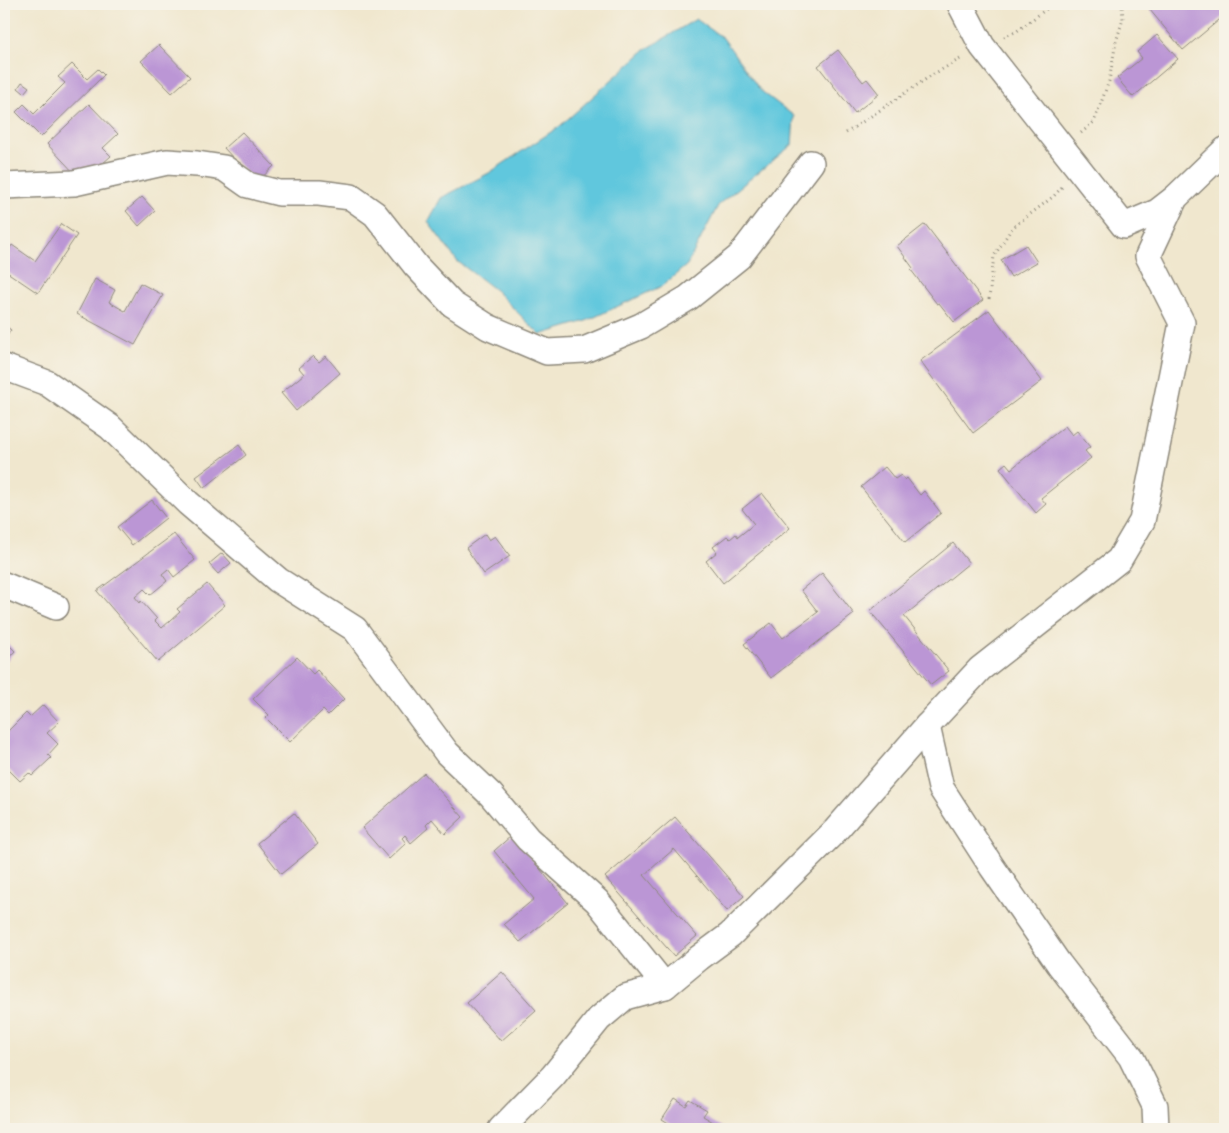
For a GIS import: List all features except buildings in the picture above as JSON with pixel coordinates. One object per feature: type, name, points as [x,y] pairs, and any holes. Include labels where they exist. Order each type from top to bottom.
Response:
[{"type":"street","points":[[501,1129],[553,1076],[599,1019],[625,996],[666,986],[730,935],[835,831],[980,669],[1119,560],[1142,521],[1182,323],[1148,256],[982,46],[960,4]]},
{"type":"street","points":[[1124,226],[1157,212],[1175,198],[1225,150]]},
{"type":"street","points":[[4,186],[74,182],[166,162],[224,168],[248,185],[279,193],[319,193],[351,197],[375,214],[416,266],[452,304],[488,327],[547,352],[584,350],[641,326],[688,298],[739,257],[811,164]]},
{"type":"street","points":[[1148,256],[1175,198]]},
{"type":"street","points":[[4,367],[47,382],[110,427],[188,503],[278,580],[355,629],[447,752],[528,839],[596,901],[666,986]]},
{"type":"street","points":[[4,585],[56,607]]},
{"type":"street","points":[[927,726],[941,788],[992,867],[1059,964],[1131,1057],[1155,1106],[1160,1127]]},
{"type":"path","points":[[846,133],[932,75],[982,46],[1017,31],[1052,4]]},
{"type":"path","points":[[1058,143],[1079,135],[1094,122],[1109,81],[1116,42],[1123,19],[1122,4]]},
{"type":"path","points":[[989,299],[994,256],[1012,228],[1054,196],[1078,169]]},
{"type":"water","points":[[696,19],[723,38],[760,90],[794,116],[792,145],[719,204],[687,265],[662,286],[586,321],[540,335],[495,290],[457,261],[428,222],[441,198],[489,173],[560,126],[645,50]]}]
